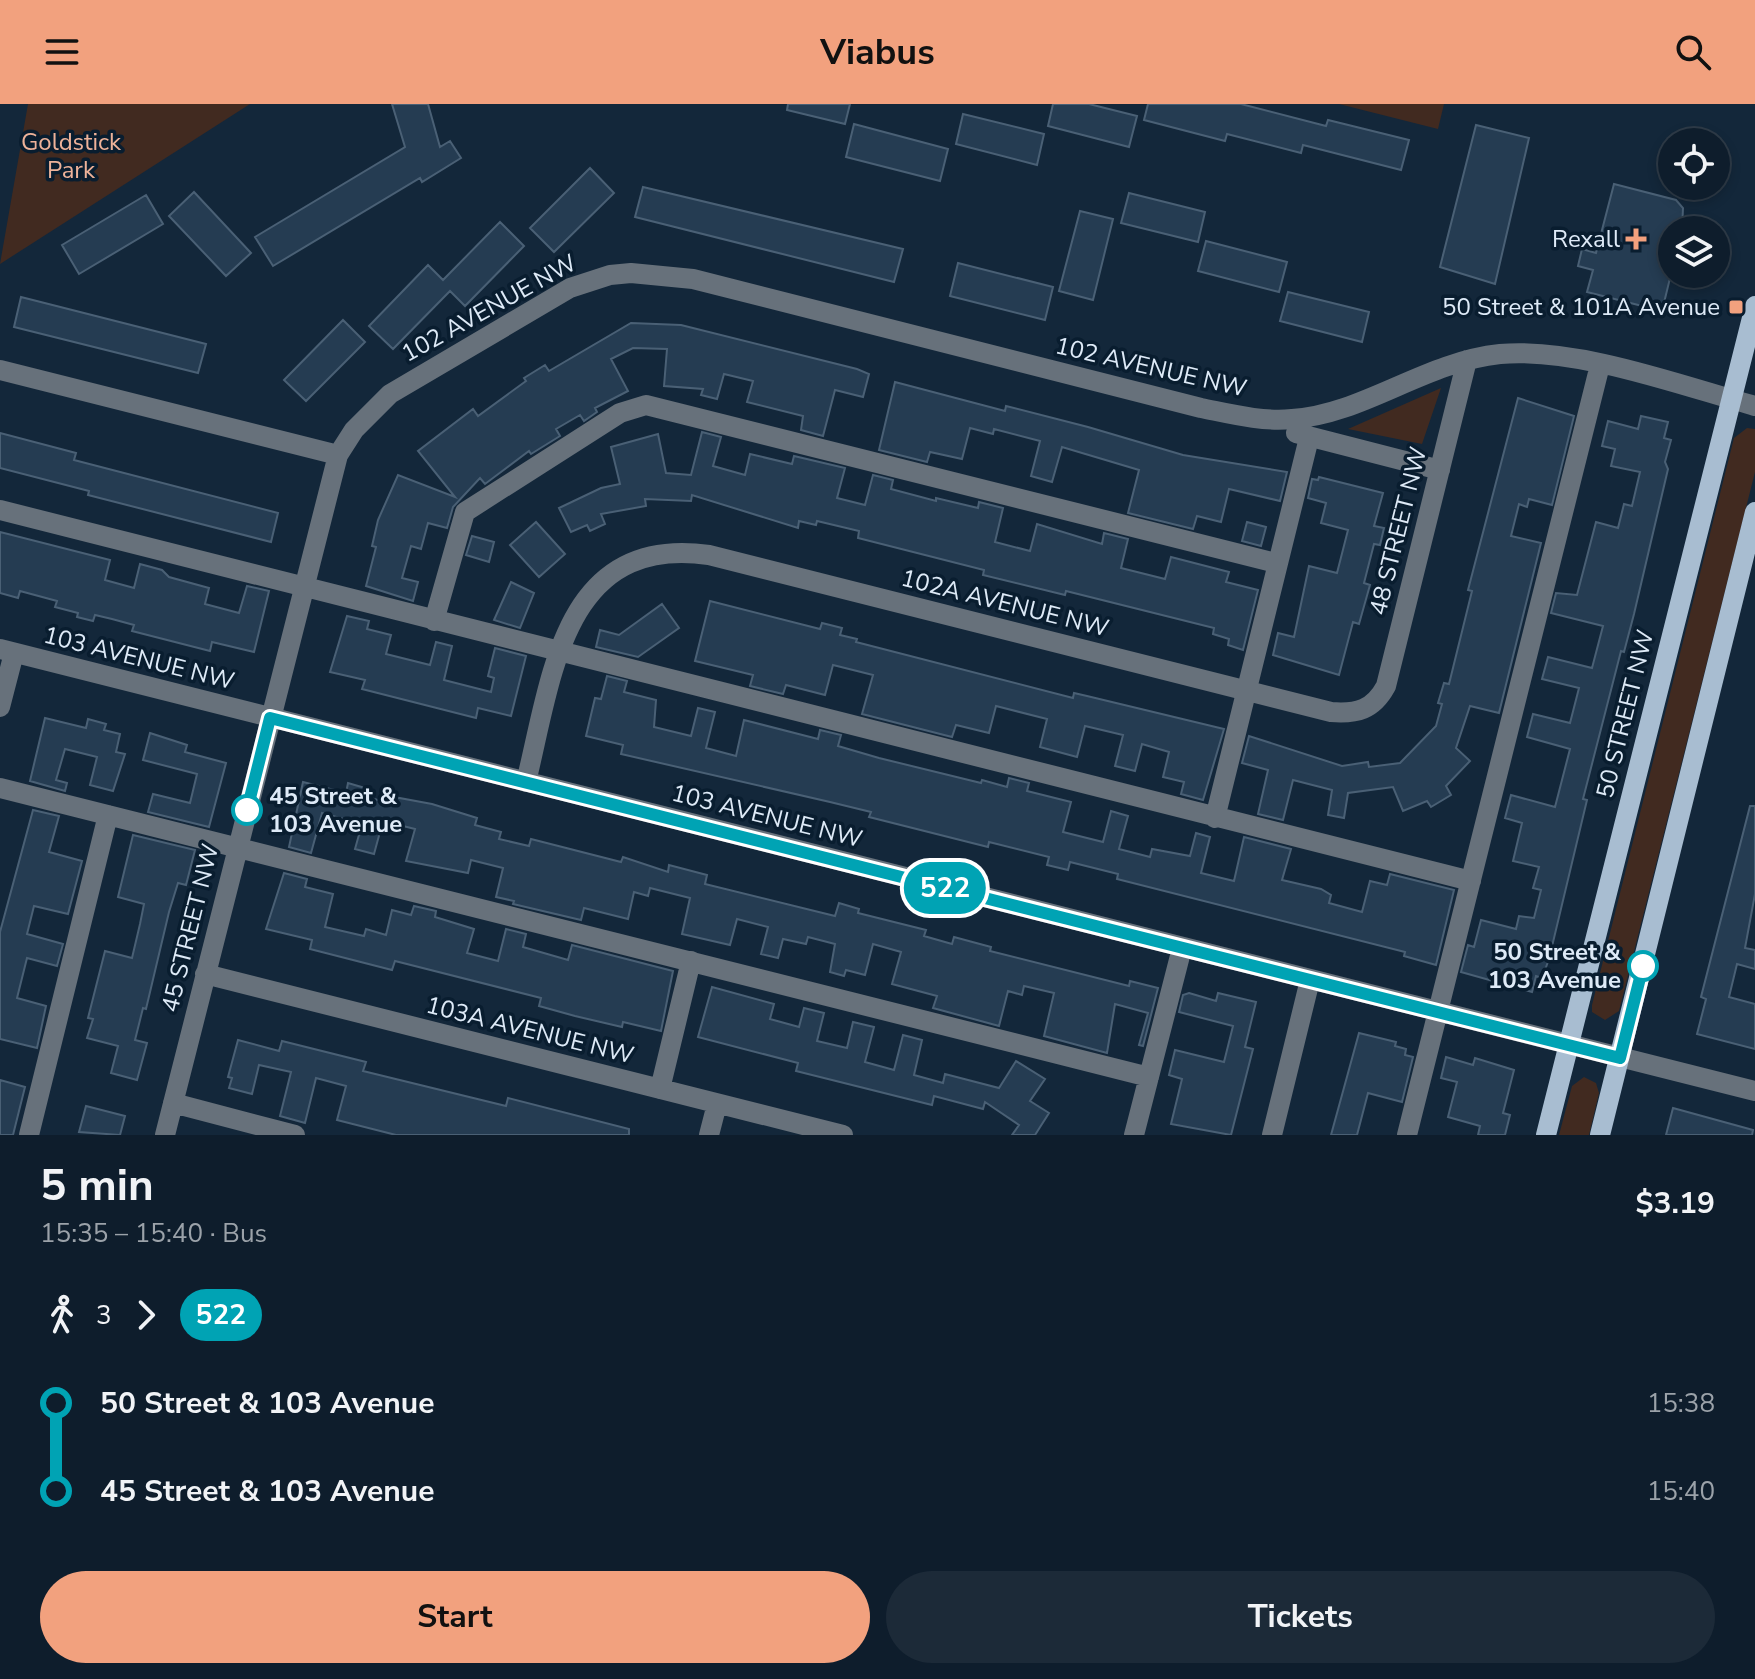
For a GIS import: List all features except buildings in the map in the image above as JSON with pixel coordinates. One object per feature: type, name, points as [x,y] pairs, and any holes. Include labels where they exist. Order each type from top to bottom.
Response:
[{"type":"main road","name":"50 STREET NW","points":[[1546,1135],[1755,306]]},
{"type":"main road","points":[[1600,1135],[1755,512]]},
{"type":"street","name":"102 AVENUE NW","points":[[338,455],[366,416],[403,385],[570,288],[610,275],[631,273],[693,279],[1201,408],[1267,419],[1291,420],[1334,411],[1427,371],[1467,360],[1526,353],[1600,365],[1755,406]]},
{"type":"street","name":"48 STREET NW","points":[[1367,709],[1386,686],[1467,360]]},
{"type":"street","points":[[1407,1135],[1600,365]]},
{"type":"street","points":[[0,370],[338,455]]},
{"type":"street","points":[[434,621],[465,512],[620,413],[646,405],[1276,563]]},
{"type":"street","name":"102 AVENUE NW","points":[[1267,419],[1309,438],[1440,470]]},
{"type":"street","points":[[1215,818],[1309,438]]},
{"type":"street","name":"45 STREET NW","points":[[165,1135],[338,455]]},
{"type":"street","points":[[0,510],[1471,881]]},
{"type":"street","name":"102A AVENUE NW","points":[[526,782],[558,653],[568,627],[586,596],[597,584],[630,563],[668,553],[709,555],[1331,712],[1367,709]]},
{"type":"street","points":[[0,707],[7,651]]},
{"type":"street","name":"103 AVENUE NW","points":[[7,651],[1755,1091]]},
{"type":"street","points":[[0,788],[1149,1077]]},
{"type":"street","points":[[29,1135],[108,815]]},
{"type":"street","points":[[1134,1135],[1182,948]]},
{"type":"street","points":[[660,1089],[691,961]]},
{"type":"street","name":"103A AVENUE NW","points":[[205,974],[843,1135]]},
{"type":"street","points":[[1272,1135],[1310,980]]},
{"type":"street","points":[[173,1103],[295,1135]]},
{"type":"street","points":[[709,1135],[717,1104]]},
{"type":"green space","name":"Goldstick Park","points":[[28,104],[250,104],[0,264]]},
{"type":"green space","points":[[1339,104],[1444,104],[1438,129]]},
{"type":"green space","points":[[1441,388],[1422,444],[1348,429]]},
{"type":"green space","points":[[1747,428],[1755,429],[1755,472],[1619,1011],[1605,1020],[1592,1012],[1592,1005],[1734,438]]},
{"type":"green space","points":[[1584,1077],[1596,1083],[1599,1093],[1589,1135],[1559,1135],[1572,1086]]},
{"type":"bus line","name":"522","points":[[247,810],[270,718],[1620,1058],[1643,966]]},
{"type":"place","name":"Rexall","points":[[1636,239]]},
{"type":"place","name":"50 Street & 101A Avenue","points":[[1736,307]]},
{"type":"place","name":"45 Street & 103 Avenue","points":[[247,810]]},
{"type":"place","name":"50 Street & 103 Avenue","points":[[1643,966]]}]
